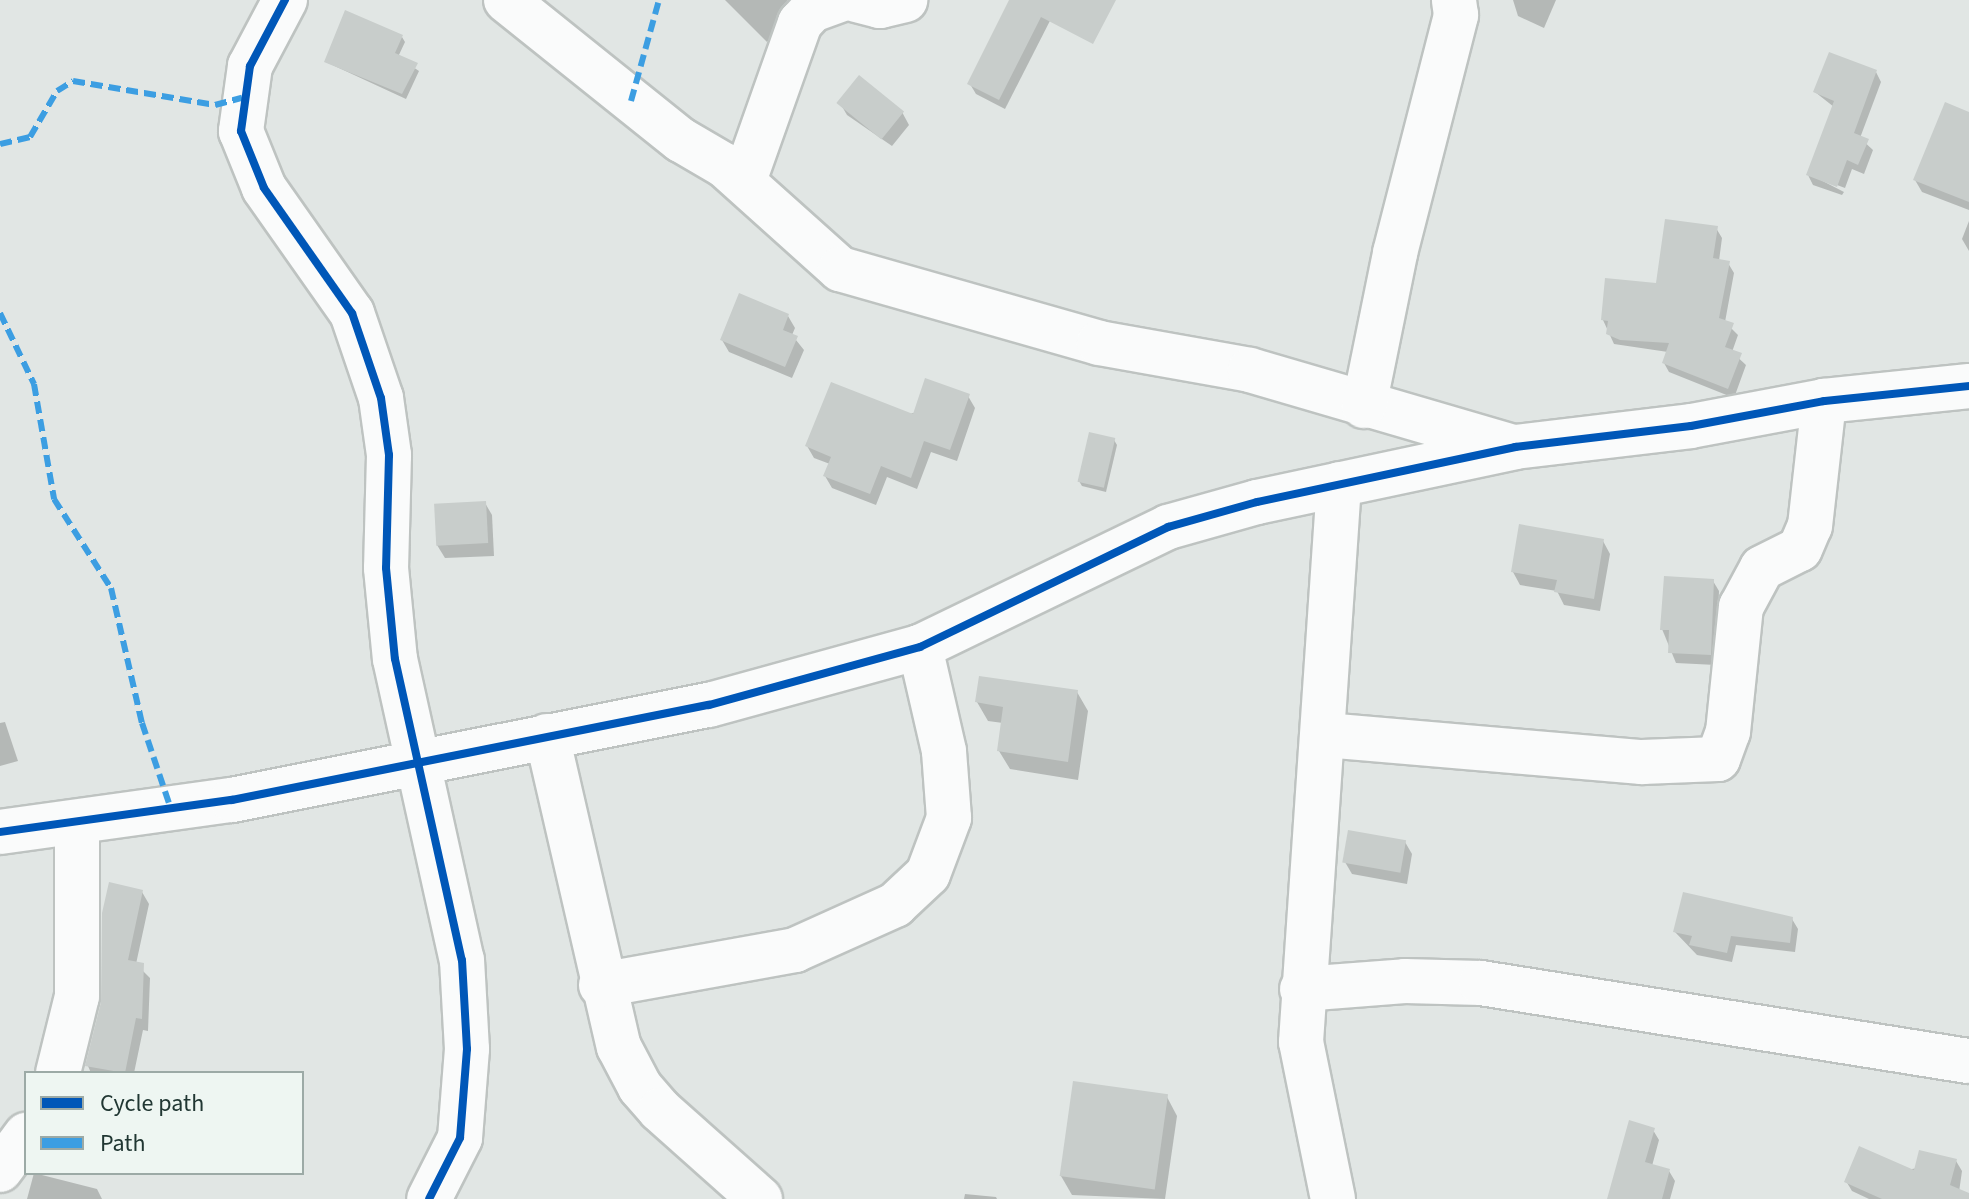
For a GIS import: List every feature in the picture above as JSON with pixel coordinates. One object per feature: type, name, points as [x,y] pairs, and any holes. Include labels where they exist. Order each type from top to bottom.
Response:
[{"type":"street","points":[[285,0],[250,66],[241,131],[264,188],[334,281],[369,354],[389,455],[386,568],[395,659],[462,960],[467,1049],[459,1146],[429,1199]]},
{"type":"street","points":[[506,0],[681,140],[744,181],[840,269],[1099,343],[1250,370],[1364,406],[1515,447]]},
{"type":"street","points":[[744,181],[800,23],[812,10],[840,0]]},
{"type":"street","points":[[856,0],[880,6],[905,0]]},
{"type":"street","points":[[1364,406],[1395,253],[1456,15],[1454,0]]},
{"type":"street","points":[[0,832],[232,800],[417,760],[709,705],[920,647],[1168,527],[1339,484],[1515,447],[1691,426],[1824,401],[1969,386]]},
{"type":"street","points":[[1325,735],[1642,762],[1718,759],[1728,732],[1741,607],[1762,568],[1800,549],[1810,526],[1824,401]]},
{"type":"street","points":[[1333,1199],[1301,1042],[1302,989],[1325,735],[1339,484]]},
{"type":"street","points":[[601,985],[795,950],[895,905],[928,874],[949,818],[944,751],[920,647]]},
{"type":"street","points":[[547,736],[601,985],[619,1047],[640,1087],[760,1199]]},
{"type":"street","points":[[58,1071],[77,996],[77,822]]},
{"type":"street","points":[[1302,989],[1405,981],[1481,983],[1969,1061]]},
{"type":"street","points":[[0,1170],[24,1138]]},
{"type":"building","points":[[1009,0],[1116,0],[1093,44],[1041,17],[999,100],[967,84]]},
{"type":"building","points":[[345,10],[403,35],[395,53],[418,63],[402,94],[324,62]]},
{"type":"building","points":[[1829,52],[1877,70],[1854,133],[1869,139],[1858,165],[1847,160],[1837,187],[1806,175],[1834,101],[1813,92]]},
{"type":"building","points":[[859,75],[904,112],[881,139],[836,103]]},
{"type":"building","points":[[1945,102],[1969,112],[1969,202],[1913,180]]},
{"type":"building","points":[[1665,219],[1718,226],[1713,258],[1730,261],[1719,318],[1734,323],[1725,347],[1742,353],[1728,389],[1662,363],[1669,343],[1620,340],[1606,334],[1608,321],[1601,320],[1605,278],[1656,283]]},
{"type":"building","points":[[739,293],[789,314],[783,330],[798,336],[785,367],[720,340]]},
{"type":"building","points":[[925,378],[970,394],[950,450],[924,441],[911,478],[881,466],[870,494],[823,476],[831,457],[805,446],[831,382],[913,414]]},
{"type":"building","points":[[1089,432],[1115,438],[1104,488],[1078,482]]},
{"type":"building","points":[[486,501],[488,543],[436,546],[434,504]]},
{"type":"building","points":[[1519,524],[1604,539],[1594,599],[1554,592],[1557,580],[1511,572]]},
{"type":"building","points":[[1664,576],[1714,579],[1711,655],[1668,653],[1669,630],[1660,630]]},
{"type":"building","points":[[979,676],[1078,690],[1068,762],[997,751],[1003,707],[975,702]]},
{"type":"building","points":[[1348,830],[1406,840],[1400,873],[1342,862]]},
{"type":"building","points":[[109,882],[143,890],[128,960],[144,963],[142,1019],[136,1018],[125,1071],[85,1066],[101,1002],[102,913]]},
{"type":"building","points":[[1683,892],[1793,917],[1790,943],[1731,936],[1727,953],[1689,945],[1692,936],[1673,932]]},
{"type":"building","points":[[1073,1081],[1168,1094],[1155,1189],[1060,1176]]},
{"type":"building","points":[[1629,1120],[1655,1128],[1645,1162],[1670,1169],[1662,1199],[1607,1199]]},
{"type":"building","points":[[1859,1146],[1914,1170],[1919,1150],[1957,1159],[1950,1185],[1969,1193],[1969,1199],[1882,1199],[1844,1182]]},
{"type":"marked path","points":[[631,101],[659,0]]},
{"type":"marked path","points":[[0,144],[30,137],[57,91],[73,81],[215,105],[242,98]]},
{"type":"marked path","points":[[0,313],[34,384],[54,499],[111,588],[142,723],[171,809]]},
{"type":"cycle path","points":[[285,0],[250,66],[241,131],[264,188],[352,313],[381,398],[389,455],[386,568],[395,659],[462,960],[467,1049],[460,1138],[429,1199]]},
{"type":"cycle path","points":[[0,832],[232,800],[709,705],[920,647],[1168,527],[1257,502],[1515,447],[1691,426],[1824,401],[1969,386]]}]
